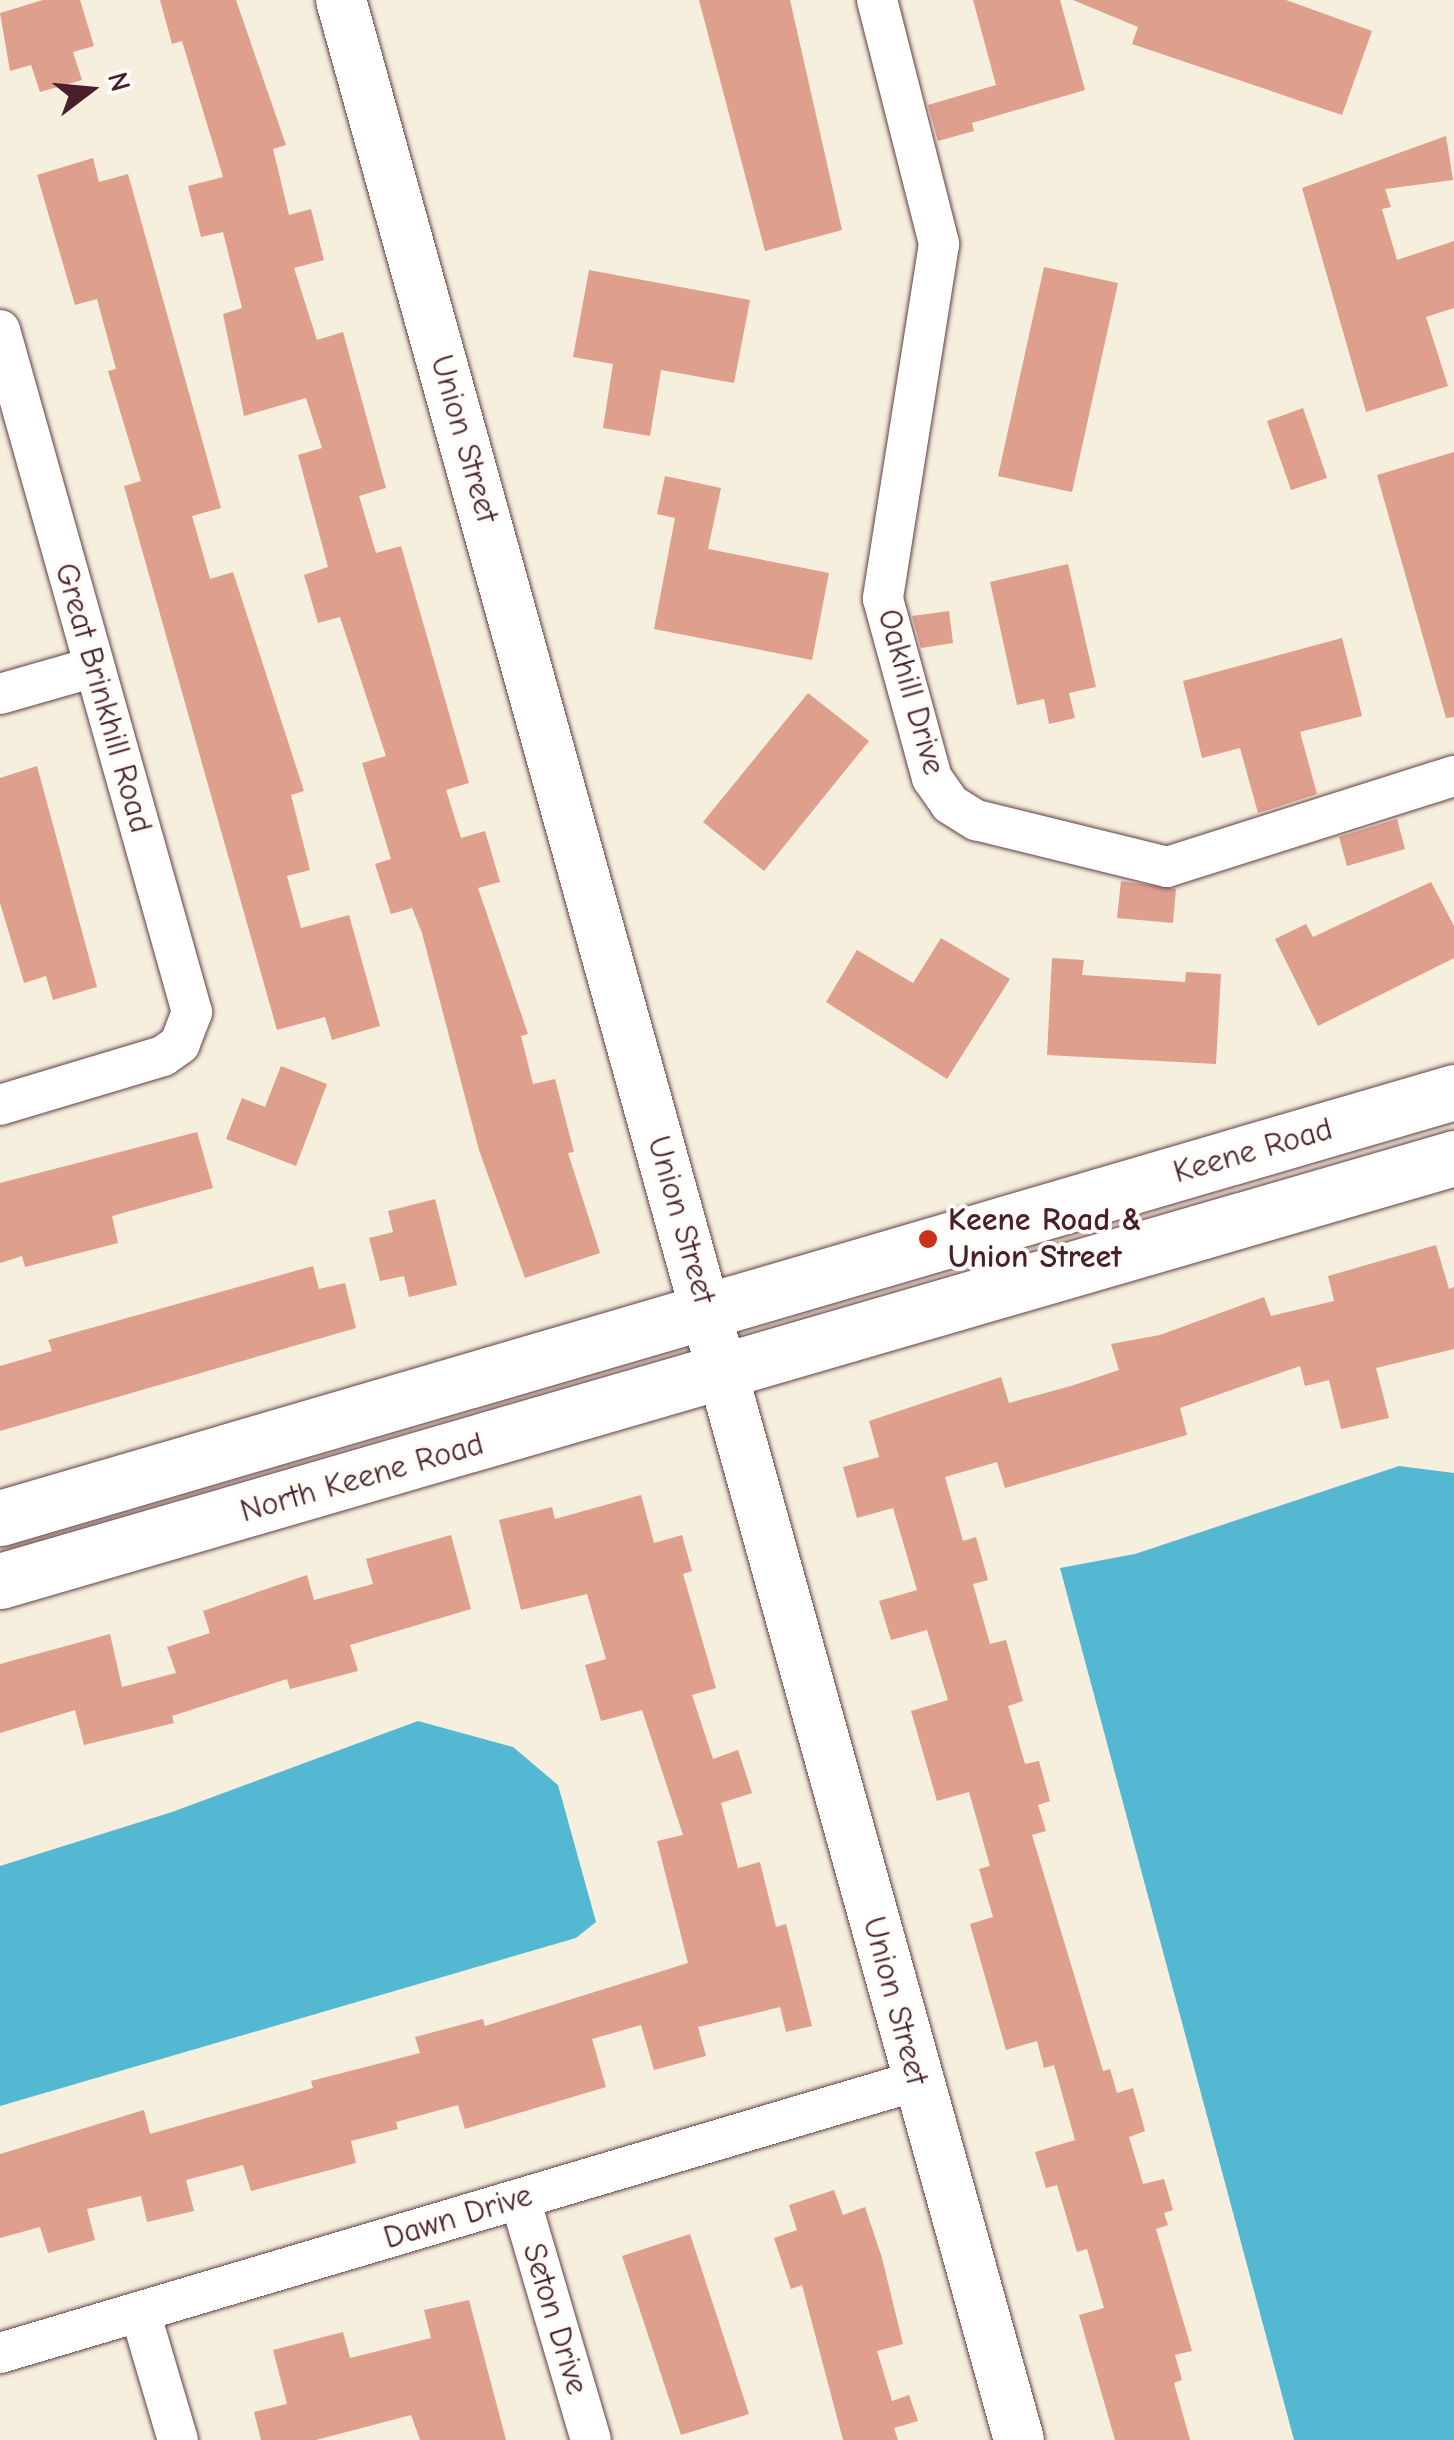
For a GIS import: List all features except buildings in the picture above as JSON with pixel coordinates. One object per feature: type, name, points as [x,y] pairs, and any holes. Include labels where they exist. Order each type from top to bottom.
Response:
[{"type":"main road","name":"Keene Road","points":[[707,1311],[1454,1092]]},
{"type":"main road","points":[[724,1374],[742,1347],[785,1316],[1118,1218],[1262,1148]]},
{"type":"main road","name":"Keene Road","points":[[724,1374],[1454,1158]]},
{"type":"main road","name":"North Keene Road","points":[[0,1518],[707,1311]]},
{"type":"main road","points":[[3,1580],[141,1512],[644,1368],[691,1338],[707,1311]]},
{"type":"main road","name":"North Keene Road","points":[[3,1580],[724,1374]]},
{"type":"street","name":"Union Street","points":[[341,0],[1019,2440]]},
{"type":"street","name":"Oakhill Drive","points":[[877,0],[940,244],[883,599],[932,778],[950,804],[976,820],[1167,867],[1454,776]]},
{"type":"street","name":"Great Brinkhill Road","points":[[0,330],[192,1012],[180,1044],[163,1056],[0,1105]]},
{"type":"street","points":[[0,694],[94,667]]},
{"type":"street","name":"Dawn Drive","points":[[0,2353],[916,2080]]},
{"type":"street","name":"Seton Drive","points":[[520,2199],[591,2440]]},
{"type":"street","points":[[140,2312],[178,2440]]},
{"type":"water","points":[[1399,1466],[1454,1473],[1454,2440],[1294,2440],[1060,1568],[1135,1554]]},
{"type":"water","points":[[418,1721],[513,1747],[558,1785],[596,1922],[576,1938],[0,2106],[0,1866],[172,1812]]},
{"type":"place","name":"Keene Road & Union Street","points":[[928,1239]]}]
